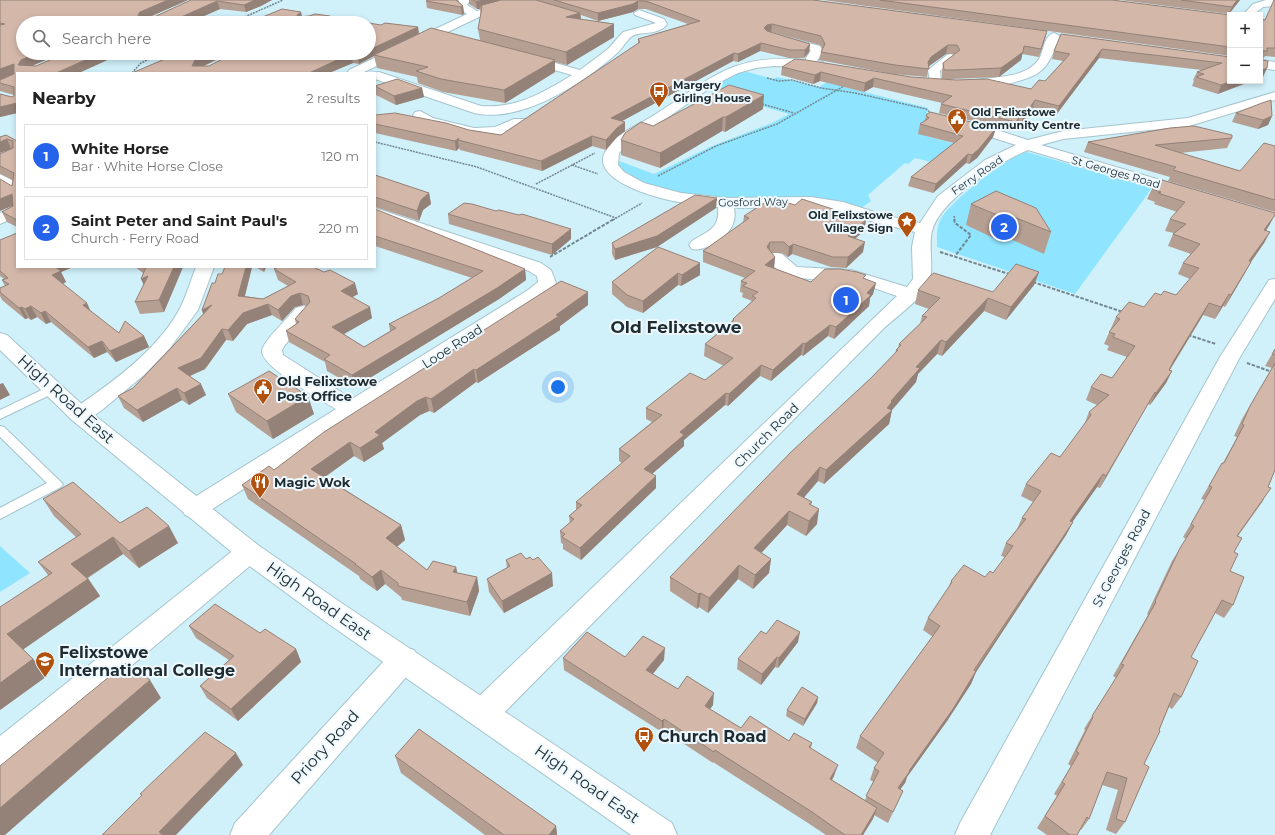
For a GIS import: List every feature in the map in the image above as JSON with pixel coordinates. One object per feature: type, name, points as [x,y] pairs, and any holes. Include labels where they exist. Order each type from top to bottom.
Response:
[{"type":"street","points":[[465,0],[462,6],[475,15]]},
{"type":"street","points":[[1250,12],[1258,2],[1275,3]]},
{"type":"street","points":[[361,72],[432,34],[475,15],[528,3]]},
{"type":"street","points":[[376,75],[485,111],[508,110],[533,102],[582,74],[626,38],[623,33],[656,28],[662,24],[660,21],[639,13]]},
{"type":"street","points":[[432,34],[447,38]]},
{"type":"street","points":[[951,56],[934,70],[940,83],[997,82],[1026,75],[1042,64],[1050,35],[1069,38]]},
{"type":"street","points":[[771,36],[816,48],[817,51],[812,57],[810,64]]},
{"type":"street","points":[[514,56],[582,74]]},
{"type":"street","points":[[615,148],[627,137],[656,120],[700,87],[736,69],[761,63],[810,64],[833,67]]},
{"type":"street","points":[[1263,64],[1275,66]]},
{"type":"street","name":"Ferry Road","points":[[876,325],[911,295],[922,283],[921,247],[924,229],[944,199],[990,163],[1026,145],[1063,136],[1189,122],[1275,96]]},
{"type":"street","points":[[457,103],[433,112],[414,115],[428,121],[487,134],[506,130],[519,122]]},
{"type":"street","name":"St Georges Road","points":[[934,117],[988,130],[1017,140],[1026,145],[1200,196]]},
{"type":"street","name":"Gosford Way","points":[[615,148],[610,160],[613,169],[624,179],[658,193],[685,199],[726,203],[818,202],[924,229]]},
{"type":"street","points":[[0,179],[16,187]]},
{"type":"street","points":[[698,245],[718,232],[725,225],[727,220],[726,203]]},
{"type":"street","points":[[0,219],[16,211]]},
{"type":"street","points":[[376,213],[535,267]]},
{"type":"street","points":[[776,258],[792,272],[850,275],[911,295]]},
{"type":"street","name":"Looe Road","points":[[194,509],[353,410],[543,288],[547,283],[546,277],[540,269],[535,267]]},
{"type":"street","points":[[80,415],[108,396],[130,377],[186,315],[205,268]]},
{"type":"street","name":"St Georges Road","points":[[972,835],[1232,354],[1275,284]]},
{"type":"street","points":[[303,312],[272,350],[273,357],[285,367],[353,410]]},
{"type":"street","name":"Church Road","points":[[483,712],[876,325]]},
{"type":"street","name":"High Road East","points":[[0,339],[80,415],[194,509],[249,552],[333,612],[483,712],[660,835]]},
{"type":"street","points":[[0,756],[249,552]]},
{"type":"street","name":"Priory Road","points":[[247,835],[404,659]]},
{"type":"lane","points":[[0,414],[52,389]]},
{"type":"lane","points":[[0,430],[56,484],[0,514]]},
{"type":"path","points":[[246,16],[283,0]]},
{"type":"path","points":[[133,72],[141,63],[147,60]]},
{"type":"path","points":[[736,69],[779,81],[792,80],[836,91],[855,93],[926,109],[934,117]]},
{"type":"path","points":[[640,186],[716,146],[777,124],[850,82]]},
{"type":"path","points":[[758,103],[794,113]]},
{"type":"path","points":[[376,142],[477,167],[616,218]]},
{"type":"path","points":[[536,184],[594,153],[615,148]]},
{"type":"path","points":[[535,267],[658,193]]},
{"type":"path","points":[[955,256],[971,235],[955,223],[953,216],[959,211]]},
{"type":"path","points":[[921,247],[955,256],[1015,276]]},
{"type":"path","points":[[1030,281],[1126,313]]},
{"type":"path","points":[[1183,333],[1275,373]]},
{"type":"shaded area","points":[[741,70],[773,79],[777,77],[819,87],[842,73],[844,87],[928,108],[926,118],[934,127],[926,136],[975,149],[954,168],[915,158],[908,164],[905,163],[868,195],[871,201],[860,209],[708,199],[651,187],[630,177],[619,166],[619,161],[654,174],[710,147],[772,123],[789,114],[703,89]]},
{"type":"shaded area","points":[[1027,152],[1152,188],[1075,294],[937,247],[937,232],[939,224],[942,217],[948,210],[969,190],[995,170],[1008,161]]},
{"type":"shaded area","points":[[0,546],[30,573],[0,592]]},
{"type":"building","points":[[0,0],[168,0],[140,12],[138,16],[16,16],[16,60],[21,60],[18,65],[36,66],[50,60],[85,60],[58,72],[16,72],[16,103],[0,107],[0,94],[12,97],[14,96],[14,87],[0,83],[0,80],[14,74],[14,64],[0,69],[0,25],[5,24],[0,23]]},
{"type":"building","points":[[191,0],[255,0],[244,5],[217,1],[184,16],[156,16]]},
{"type":"building","points":[[456,0],[463,6],[461,7],[426,1]]},
{"type":"building","points":[[501,0],[536,0],[580,13],[566,17],[614,24],[566,52],[478,29],[482,7],[479,6]]},
{"type":"building","points":[[554,0],[813,0],[1047,31],[1041,49],[1024,46],[1023,52],[1001,68],[944,70],[943,63],[960,50],[957,45],[948,45],[931,57],[928,62],[929,69],[895,65],[821,52],[825,44],[821,36],[772,24],[767,25],[764,28],[767,31],[810,44],[805,50],[790,50],[761,43],[738,54],[734,53],[611,118],[625,122],[606,140],[592,136],[541,161],[458,140],[459,138],[455,141],[376,124],[376,115],[395,113],[446,123],[469,130],[501,135],[640,42],[638,39],[700,21],[646,1],[638,1],[633,4],[598,13]]},
{"type":"building","points":[[880,0],[1112,0],[1227,15],[1227,47]]},
{"type":"building","points":[[1181,0],[1237,0],[1232,7]]},
{"type":"building","points":[[1275,0],[1275,48],[1267,48],[1267,51],[1263,51],[1263,20],[1265,20]]},
{"type":"building","points":[[282,9],[301,12],[298,16],[265,16]]},
{"type":"building","points":[[315,14],[330,16],[309,16]]},
{"type":"building","points":[[385,23],[418,27],[376,47],[376,24],[381,25]]},
{"type":"building","points":[[431,28],[555,60],[504,90],[441,79],[416,71],[428,67],[376,55],[376,54]]},
{"type":"building","points":[[1061,34],[1227,57],[1227,83],[1221,85],[1196,77],[1204,74],[1197,72],[1222,63],[1102,49],[1059,106],[1035,100],[1023,118],[1019,117],[1016,122],[941,104],[952,96],[874,78],[865,83],[821,72],[815,75],[782,67],[795,59],[911,77],[956,80],[987,79],[1031,89],[1039,80],[1045,81],[1070,54],[1054,51]]},
{"type":"building","points":[[163,60],[195,60],[192,66],[209,66],[221,60],[338,60],[311,72],[134,72]]},
{"type":"building","points":[[1263,60],[1268,61],[1267,68],[1263,70]]},
{"type":"building","points":[[397,79],[422,88],[394,96],[376,86]]},
{"type":"building","points":[[729,85],[764,95],[660,153],[621,140],[625,133],[641,122],[653,126]]},
{"type":"building","points":[[1271,100],[1272,116],[1263,120],[1236,113],[1262,103]]},
{"type":"building","points":[[930,112],[996,128],[979,149],[972,155],[968,154],[936,184],[911,177],[963,136],[920,124],[929,118],[926,115]]},
{"type":"building","points":[[1194,126],[1232,135],[1232,138],[1155,145],[1240,171],[1264,143],[1275,146],[1275,200],[1173,170],[1176,167],[1088,142],[1170,128]]},
{"type":"building","points":[[6,135],[16,140],[16,219],[2,212],[13,206],[12,194],[0,199],[0,179],[12,186],[14,173],[0,166],[0,154],[13,148],[13,141],[7,139],[0,142],[0,137]]},
{"type":"building","points":[[376,175],[429,193],[421,200],[417,211],[376,197]]},
{"type":"building","points":[[1162,180],[1275,213],[1264,230],[1270,232],[1249,261],[1251,262],[1231,295],[1229,294],[1221,307],[1209,303],[1173,362],[1169,370],[1172,371],[1156,393],[1155,392],[1106,476],[1103,474],[1070,521],[1073,522],[974,670],[976,671],[953,709],[898,788],[903,791],[893,812],[866,796],[879,771],[874,768],[884,753],[860,736],[940,626],[928,618],[952,582],[951,581],[964,565],[985,577],[990,571],[993,573],[1013,546],[1006,543],[1026,519],[1022,518],[1041,491],[1026,484],[1051,453],[1060,457],[1091,415],[1089,412],[1109,395],[1091,387],[1101,374],[1112,378],[1135,346],[1113,337],[1115,334],[1109,332],[1120,319],[1116,317],[1129,302],[1144,307],[1155,293],[1161,295],[1164,291],[1176,295],[1199,268],[1183,263],[1200,244],[1173,234],[1186,224],[1170,219],[1185,202],[1158,193],[1161,192],[1152,189]]},
{"type":"building","points":[[996,191],[1036,208],[1051,232],[1014,217],[1009,220],[971,204]]},
{"type":"building","points":[[695,195],[717,198],[657,236],[615,249],[612,243]]},
{"type":"building","points":[[802,199],[866,220],[848,236],[865,242],[848,257],[833,257],[793,244],[789,247],[784,242],[770,242],[767,247],[775,257],[765,265],[811,282],[825,269],[840,269],[857,272],[866,275],[863,278],[876,283],[867,293],[871,295],[836,327],[830,325],[805,344],[803,343],[773,370],[761,365],[729,394],[726,393],[680,432],[684,435],[644,469],[656,476],[580,548],[562,537],[565,534],[560,531],[574,519],[569,516],[582,505],[576,502],[630,456],[619,449],[662,415],[646,408],[690,373],[705,380],[733,358],[705,344],[734,320],[733,319],[756,298],[752,296],[758,292],[743,286],[747,283],[741,281],[755,271],[703,251],[749,218],[744,216],[764,203],[775,206],[782,201],[795,205]]},
{"type":"building","points":[[464,203],[496,211],[499,210],[519,215],[522,214],[571,229],[552,244],[448,214]]},
{"type":"building","points":[[376,209],[525,269],[497,288],[352,375],[324,359],[330,355],[286,331],[299,322],[295,319],[310,302],[308,296],[300,293],[291,296],[278,310],[268,304],[243,313],[228,330],[222,329],[201,358],[178,368],[201,384],[184,393],[177,388],[137,410],[118,396],[133,388],[212,305],[202,310],[212,283],[215,283],[218,274],[222,274],[225,268],[246,268],[238,296],[263,299],[296,282],[274,269],[276,268],[315,268],[324,272],[330,270],[355,283],[341,291],[370,307],[332,327],[364,347],[396,328],[389,324],[439,298],[483,271],[376,236]]},
{"type":"building","points":[[16,233],[16,268],[56,268],[61,271],[52,275],[87,303],[83,305],[119,333],[125,321],[144,336],[110,351],[102,341],[88,347],[45,311],[41,313],[31,306],[25,309],[22,307],[19,308],[0,292],[0,288],[9,284],[2,280],[8,278],[0,271],[0,240]]},
{"type":"building","points":[[658,247],[700,263],[682,275],[678,273],[643,301],[627,295],[612,282]]},
{"type":"building","points":[[1016,264],[1039,272],[1011,307],[988,298],[946,342],[941,340],[916,367],[920,368],[891,401],[892,402],[887,408],[892,410],[826,470],[820,467],[797,494],[812,502],[809,504],[819,509],[809,521],[789,511],[754,548],[771,559],[755,575],[739,565],[709,598],[701,593],[698,594],[670,577],[791,452],[871,378],[898,350],[896,350],[901,345],[899,344],[927,317],[922,316],[940,298],[918,290],[931,275],[934,273],[993,292]]},
{"type":"building","points":[[146,268],[174,268],[159,300],[135,302],[148,276],[141,279]]},
{"type":"building","points":[[561,281],[588,292],[556,315],[559,316],[476,370],[474,369],[431,399],[426,397],[417,401],[375,432],[380,435],[360,448],[350,442],[311,469],[401,525],[386,538],[427,570],[433,561],[456,567],[453,572],[477,577],[467,602],[398,586],[398,583],[381,570],[372,577],[356,564],[242,485],[269,466],[274,470],[324,432]]},
{"type":"building","points":[[1275,363],[1275,470],[1268,487],[1271,488],[1237,536],[1242,538],[1234,552],[1238,554],[1230,571],[1244,577],[1233,605],[1222,600],[1191,657],[1198,661],[1181,697],[1174,693],[1159,730],[1160,731],[1144,764],[1149,767],[1125,822],[1116,819],[1127,778],[1107,772],[1089,819],[1087,817],[1077,835],[1070,835],[1045,816],[1065,784],[1062,782],[1079,753],[1076,751],[1093,717],[1092,716],[1124,665],[1121,664],[1156,602],[1155,601],[1180,548],[1194,526],[1191,524],[1212,487],[1209,486],[1222,463],[1224,463],[1244,425],[1242,424],[1250,406]]},
{"type":"building","points":[[269,371],[308,396],[267,421],[228,394]]},
{"type":"building","points":[[73,482],[120,523],[147,507],[169,526],[129,551],[113,537],[71,564],[88,579],[7,634],[33,659],[0,683],[0,607],[52,573],[38,562],[81,534],[43,499]]},
{"type":"building","points":[[521,553],[526,559],[530,557],[533,560],[538,557],[552,573],[502,601],[487,579],[510,566],[506,560]]},
{"type":"building","points":[[215,604],[260,633],[265,629],[296,649],[231,709],[200,686],[234,656],[189,626]]},
{"type":"building","points":[[777,620],[800,632],[779,658],[777,657],[762,674],[738,659],[761,631],[766,634]]},
{"type":"building","points":[[587,632],[625,657],[643,636],[665,648],[646,670],[678,689],[687,676],[714,693],[705,706],[741,728],[750,716],[789,741],[794,733],[812,743],[809,747],[838,765],[830,779],[877,808],[861,835],[845,835],[715,750],[714,752],[664,719],[662,721],[563,658]]},
{"type":"building","points":[[126,663],[150,680],[0,808],[0,766]]},
{"type":"building","points":[[802,687],[818,697],[805,719],[787,710]]},
{"type":"building","points":[[419,729],[556,826],[549,835],[504,835],[395,756]]},
{"type":"building","points":[[205,732],[236,753],[159,832],[163,835],[102,835],[142,795],[140,794]]},
{"type":"place","name":"Margery Girling House","points":[[659,108]]},
{"type":"place","name":"Old Felixstowe Community Centre","points":[[957,135]]},
{"type":"place","name":"Saint Peter and Saint Paul's","points":[[1004,227]]},
{"type":"place","name":"Old Felixstowe Village Sign","points":[[907,238]]},
{"type":"place","name":"White Horse","points":[[846,300]]},
{"type":"place","name":"Old Felixstowe Post Office","points":[[263,405]]},
{"type":"place","name":"Magic Wok","points":[[260,499]]},
{"type":"place","name":"Felixstowe International College","points":[[45,678]]},
{"type":"place","name":"Church Road","points":[[644,753]]},
{"type":"district","name":"Old Felixstowe","points":[[676,327]]}]
